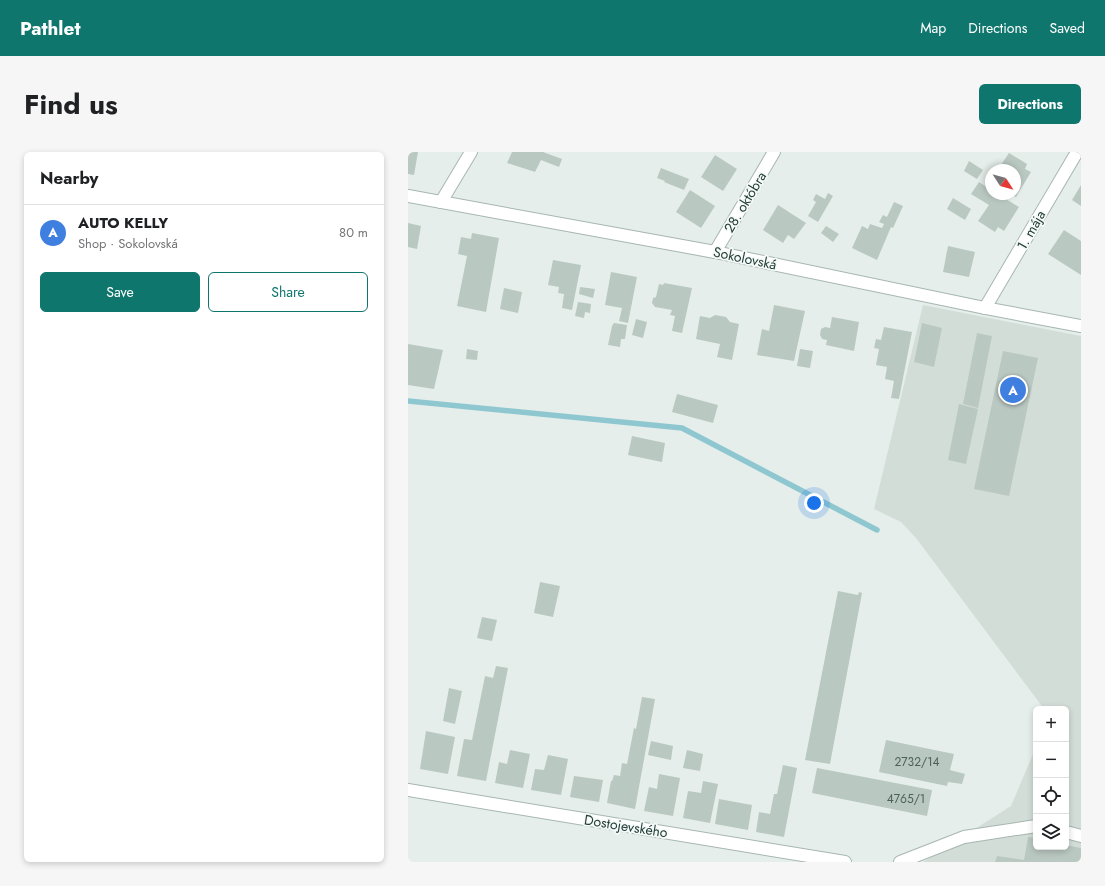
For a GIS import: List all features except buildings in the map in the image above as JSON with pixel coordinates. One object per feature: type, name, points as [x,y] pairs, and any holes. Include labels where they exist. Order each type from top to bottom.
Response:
[{"type":"street","points":[[441,202],[471,152]]},
{"type":"street","name":"28. októbra","points":[[715,252],[774,152]]},
{"type":"street","name":"1. mája","points":[[985,308],[1077,152]]},
{"type":"street","name":"Sokolovská","points":[[408,196],[715,252],[985,308],[1081,326]]},
{"type":"street","name":"Dostojevského","points":[[408,790],[845,862]]},
{"type":"street","points":[[900,862],[964,837],[1033,826]]},
{"type":"street","points":[[1069,833],[1081,836]]},
{"type":"shaded area","points":[[923,305],[1081,336],[1081,862],[923,862],[1011,806],[1033,754],[1033,850],[1069,850],[1069,706],[1042,706],[916,538],[901,522],[874,509]]},
{"type":"waterway","points":[[408,401],[682,428],[877,530]]},
{"type":"place","name":"AUTO KELLY","points":[[1013,390]]}]
